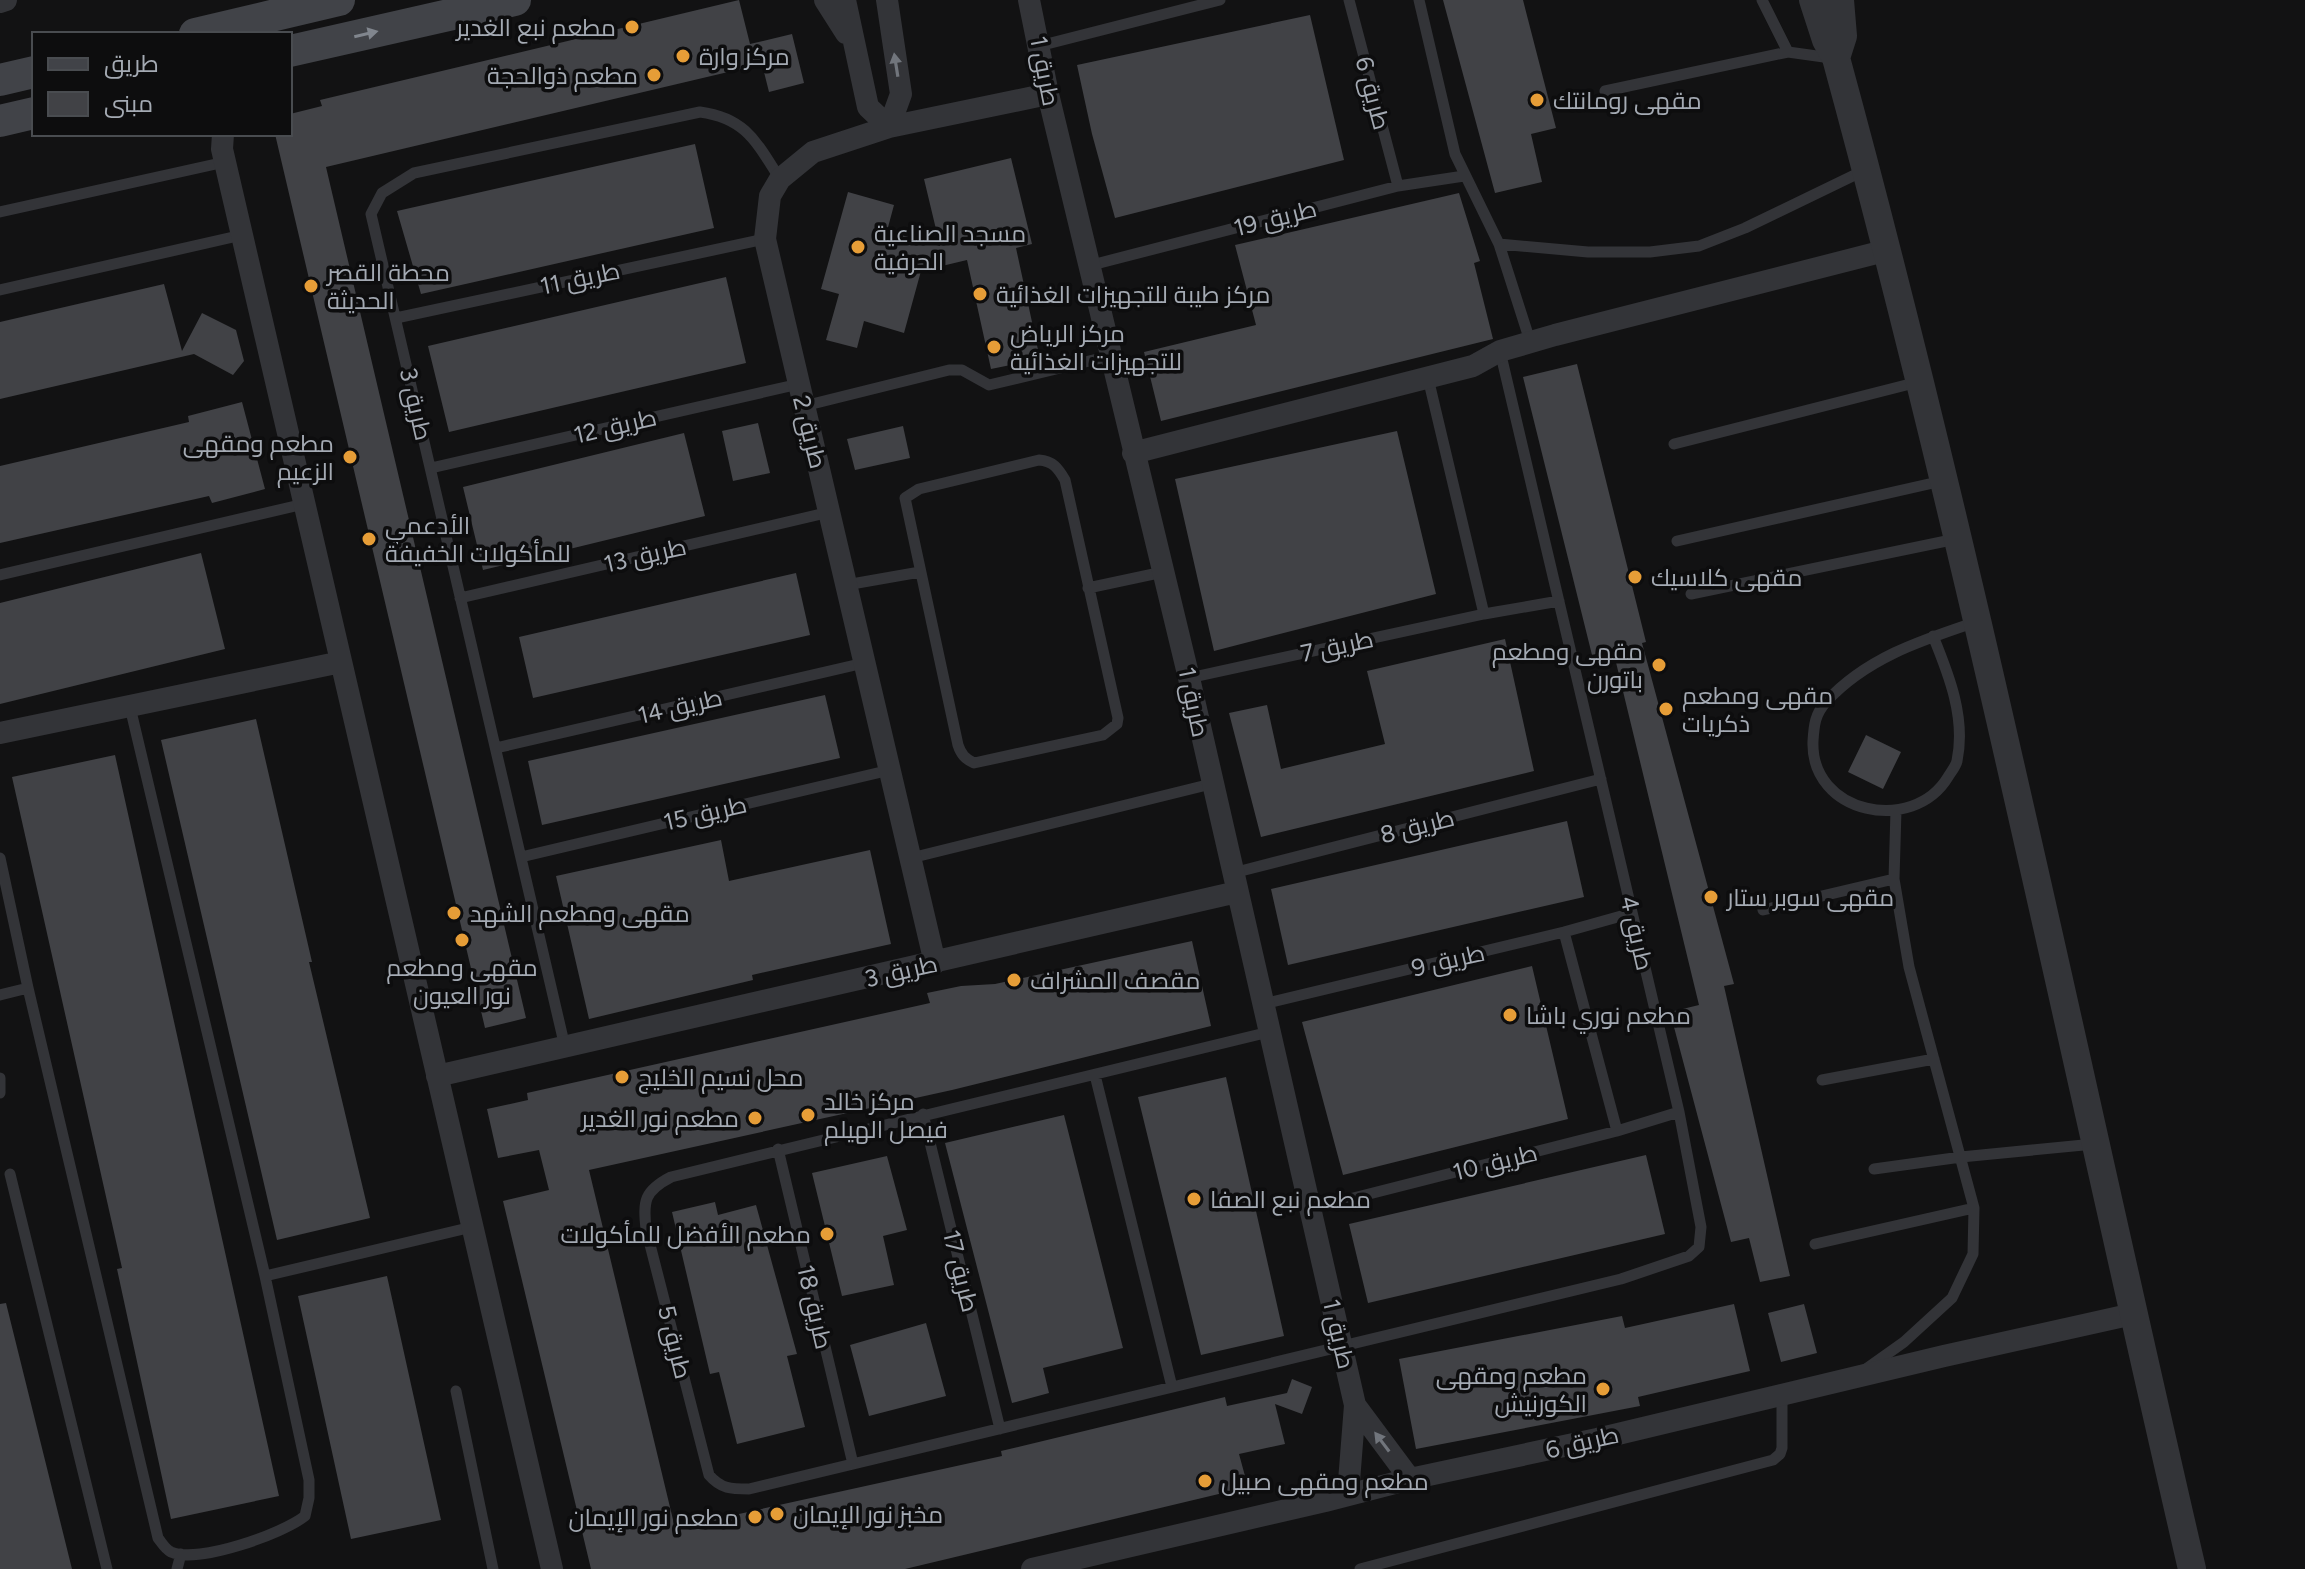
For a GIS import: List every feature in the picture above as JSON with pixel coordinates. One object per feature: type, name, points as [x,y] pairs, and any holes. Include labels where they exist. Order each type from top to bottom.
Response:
[{"type":"main road","points":[[203,32],[339,0]]},
{"type":"main road","points":[[292,51],[515,0]]},
{"type":"main road","points":[[0,80],[32,72]]},
{"type":"main road","points":[[0,121],[32,113]]},
{"type":"street","points":[[0,2],[6,0]]},
{"type":"street","points":[[825,0],[853,44]]},
{"type":"street","points":[[845,0],[868,107],[889,127]]},
{"type":"street","points":[[887,0],[901,94],[889,127]]},
{"type":"street","name":"طريق 1","points":[[1029,0],[1048,94],[1189,678],[1355,1405],[1348,1494]]},
{"type":"street","points":[[1813,0],[1826,40],[1836,58],[1888,250],[2192,1569]]},
{"type":"street","points":[[1836,58],[1843,36],[1840,0]]},
{"type":"street","points":[[780,179],[813,152],[889,127],[1048,94]]},
{"type":"street","points":[[220,145],[552,1569]]},
{"type":"street","name":"طريق 2","points":[[780,179],[770,196],[765,239],[935,963]]},
{"type":"street","points":[[1133,453],[1473,366],[1500,351],[1555,335],[1888,250]]},
{"type":"street","points":[[0,733],[341,662]]},
{"type":"street","name":"طريق 3","points":[[437,1076],[935,963],[1235,882]]},
{"type":"street","name":"طريق 6","points":[[1032,1569],[2133,1314]]},
{"type":"street","name":"طريق 1","points":[[1355,1405],[1410,1479]]},
{"type":"lane","points":[[1039,46],[1220,0]]},
{"type":"lane","name":"طريق 6","points":[[1349,0],[1398,186]]},
{"type":"lane","points":[[1419,0],[1447,124],[1464,176],[1499,244],[1531,344]]},
{"type":"lane","points":[[1762,0],[1788,52]]},
{"type":"lane","points":[[1605,91],[1788,52],[1836,58]]},
{"type":"lane","name":"طريق 3","points":[[565,1047],[371,214],[382,193],[414,173],[700,112],[719,115],[737,123],[757,144],[780,179]]},
{"type":"lane","points":[[0,212],[220,145]]},
{"type":"lane","points":[[1499,244],[1588,252],[1650,252],[1699,246],[1745,228],[1866,169]]},
{"type":"lane","name":"طريق 19","points":[[1088,266],[1398,186],[1464,176]]},
{"type":"lane","points":[[0,290],[242,235]]},
{"type":"lane","name":"طريق 11","points":[[396,318],[765,239]]},
{"type":"lane","name":"طريق 4","points":[[1341,1346],[1621,1279],[1689,1256],[1699,1247],[1701,1227],[1679,1112],[1500,351]]},
{"type":"lane","name":"طريق 12","points":[[431,468],[801,395],[949,370],[962,370],[989,385],[1110,356]]},
{"type":"lane","points":[[1428,378],[1484,614]]},
{"type":"lane","points":[[1674,444],[1919,382]]},
{"type":"lane","points":[[1039,460],[1054,464],[1065,480],[1117,724],[1103,735],[974,763],[961,753],[920,572],[905,504],[909,493],[1039,460]]},
{"type":"lane","points":[[1677,541],[1942,480]]},
{"type":"lane","points":[[0,575],[304,504]]},
{"type":"lane","name":"طريق 13","points":[[460,598],[830,512]]},
{"type":"lane","points":[[1691,594],[1956,539]]},
{"type":"lane","points":[[846,585],[920,572]]},
{"type":"lane","points":[[1088,588],[1163,572]]},
{"type":"lane","name":"طريق 7","points":[[1189,678],[1484,614],[1559,601]]},
{"type":"lane","points":[[1933,636],[1951,680],[1959,720],[1957,763],[1941,789],[1922,802],[1896,810],[1862,809],[1832,793],[1813,757],[1814,719],[1825,702],[1878,661],[1909,645],[1933,636],[1976,622]]},
{"type":"lane","name":"طريق 14","points":[[496,748],[864,663]]},
{"type":"lane","points":[[0,858],[158,1538],[168,1551],[202,1554],[282,1531],[305,1516],[309,1480],[265,1276],[130,707]]},
{"type":"lane","name":"طريق 15","points":[[521,857],[890,770]]},
{"type":"lane","name":"طريق 8","points":[[1235,882],[1601,779]]},
{"type":"lane","points":[[911,858],[1211,784]]},
{"type":"lane","points":[[1852,1378],[1904,1342],[1952,1298],[1973,1254],[1974,1208],[1909,967],[1894,879],[1896,810]]},
{"type":"lane","points":[[1763,910],[1894,879]]},
{"type":"lane","name":"طريق 9","points":[[1263,1004],[1632,913]]},
{"type":"lane","points":[[1564,932],[1617,1131]]},
{"type":"lane","points":[[0,995],[28,988]]},
{"type":"lane","name":"طريق 5","points":[[1269,1032],[671,1177],[657,1184],[648,1194],[644,1206],[646,1229],[709,1475],[717,1485],[728,1489],[749,1489],[1341,1346]]},
{"type":"lane","points":[[1822,1080],[1934,1059]]},
{"type":"lane","points":[[1095,1075],[1172,1387]]},
{"type":"lane","points":[[0,1078],[0,1093]]},
{"type":"lane","name":"طريق 10","points":[[1310,1209],[1617,1131],[1679,1112]]},
{"type":"lane","name":"طريق 17","points":[[923,1114],[1000,1429]]},
{"type":"lane","points":[[1874,1169],[2095,1144]]},
{"type":"lane","name":"طريق 18","points":[[778,1149],[853,1464]]},
{"type":"lane","points":[[10,1174],[107,1569]]},
{"type":"lane","points":[[1815,1244],[1974,1208]]},
{"type":"lane","points":[[265,1276],[472,1227]]},
{"type":"lane","points":[[456,1391],[493,1569]]},
{"type":"lane","points":[[1360,1569],[1773,1460],[1782,1448],[1782,1394]]},
{"type":"lane","points":[[177,1569],[181,1554]]},
{"type":"building","points":[[739,0],[750,44],[792,34],[804,83],[769,92],[762,64],[326,167],[526,1018],[485,1028],[275,136],[292,136],[292,114],[322,106],[320,100]]},
{"type":"building","points":[[1443,0],[1523,0],[1556,128],[1531,134],[1542,182],[1495,193]]},
{"type":"building","points":[[1310,15],[1344,160],[1115,218],[1077,65]]},
{"type":"building","points":[[695,144],[714,228],[421,294],[397,211]]},
{"type":"building","points":[[1011,158],[1032,244],[1016,248],[1040,359],[991,369],[967,260],[921,271],[904,333],[864,321],[857,348],[826,340],[839,294],[821,289],[848,192],[894,205],[887,231],[940,246],[924,179]]},
{"type":"building","points":[[1459,193],[1480,261],[1474,263],[1493,339],[1161,421],[1144,352],[1256,325],[1235,245]]},
{"type":"building","points":[[726,277],[746,363],[449,432],[428,346]]},
{"type":"building","points":[[164,284],[182,351],[202,313],[236,330],[244,361],[233,375],[194,354],[0,399],[0,322]]},
{"type":"building","points":[[1577,364],[1646,642],[1642,643],[1734,984],[1724,986],[1790,1276],[1760,1282],[1749,1238],[1731,1242],[1670,1012],[1699,1005],[1613,650],[1592,655],[1523,377]]},
{"type":"building","points":[[242,402],[265,489],[212,503],[209,496],[0,543],[0,466],[189,422],[188,416]]},
{"type":"building","points":[[758,423],[770,473],[733,481],[722,431]]},
{"type":"building","points":[[903,426],[910,458],[855,470],[847,439]]},
{"type":"building","points":[[1397,431],[1436,594],[1214,651],[1175,479]]},
{"type":"building","points":[[684,433],[705,516],[483,570],[463,487]]},
{"type":"building","points":[[201,553],[225,649],[0,704],[0,603]]},
{"type":"building","points":[[796,573],[810,635],[533,698],[519,637]]},
{"type":"building","points":[[1505,639],[1534,771],[1261,837],[1229,713],[1267,705],[1281,769],[1385,744],[1367,671]]},
{"type":"building","points":[[825,695],[840,758],[542,825],[528,761]]},
{"type":"building","points":[[256,719],[312,962],[309,962],[370,1218],[277,1240],[161,740]]},
{"type":"building","points":[[1866,735],[1901,752],[1883,789],[1848,772]]},
{"type":"building","points":[[115,755],[279,1496],[171,1519],[117,1269],[122,1268],[12,777]]},
{"type":"building","points":[[1567,821],[1584,897],[1288,965],[1271,889]]},
{"type":"building","points":[[721,840],[729,881],[870,850],[891,944],[752,975],[753,980],[589,1019],[556,876]]},
{"type":"building","points":[[1192,941],[1211,1026],[952,1090],[589,1170],[675,1528],[1002,1456],[1001,1451],[1225,1397],[1227,1406],[1287,1393],[1292,1379],[1312,1387],[1302,1414],[1275,1404],[1285,1444],[1239,1454],[1248,1487],[905,1569],[591,1569],[503,1201],[549,1190],[539,1150],[498,1158],[487,1109],[528,1100],[527,1093],[930,1003],[927,993],[961,986],[995,984]]},
{"type":"building","points":[[1532,966],[1568,1119],[1343,1175],[1302,1022]]},
{"type":"building","points":[[1226,1077],[1284,1336],[1201,1355],[1138,1097]]},
{"type":"building","points":[[1064,1115],[1123,1348],[1043,1368],[1049,1393],[1012,1403],[945,1143]]},
{"type":"building","points":[[1646,1155],[1665,1234],[1368,1303],[1349,1224]]},
{"type":"building","points":[[887,1156],[907,1230],[883,1236],[894,1285],[842,1296],[812,1173]]},
{"type":"building","points":[[715,1202],[718,1215],[756,1205],[797,1354],[787,1356],[805,1427],[737,1444],[719,1372],[710,1374],[672,1212]]},
{"type":"building","points":[[387,1276],[441,1520],[351,1539],[298,1296]]},
{"type":"building","points":[[6,1303],[72,1569],[0,1569],[0,1304]]},
{"type":"building","points":[[1734,1304],[1750,1371],[1638,1397],[1640,1406],[1416,1449],[1399,1359],[1622,1316],[1625,1328]]},
{"type":"building","points":[[1804,1304],[1817,1353],[1781,1362],[1768,1313]]},
{"type":"building","points":[[926,1323],[946,1396],[869,1416],[850,1345]]},
{"type":"place","name":"مطعم نبع الغدير","points":[[632,27]]},
{"type":"place","name":"مركز وارة","points":[[683,56]]},
{"type":"place","name":"مطعم ذوالحجة","points":[[654,75]]},
{"type":"place","name":"مقهى رومانتك","points":[[1537,100]]},
{"type":"place","name":"مسجد الصناعية الحرفية","points":[[858,247]]},
{"type":"place","name":"محطة القصر الحديثة","points":[[311,286]]},
{"type":"place","name":"مركز طيبة للتجهيزات الغذائية","points":[[980,294]]},
{"type":"place","name":"مركز الرياض للتجهيزات الغذائية","points":[[994,347]]},
{"type":"place","name":"مطعم ومقهى الزعيم","points":[[350,457]]},
{"type":"place","name":"الأدعمي للمأكولات الخفيفة","points":[[369,539]]},
{"type":"place","name":"مقهى كلاسيك","points":[[1635,577]]},
{"type":"place","name":"مقهى ومطعم باتورن","points":[[1659,665]]},
{"type":"place","name":"مقهى ومطعم ذكريات","points":[[1666,709]]},
{"type":"place","name":"مقهى سوبر ستار","points":[[1711,897]]},
{"type":"place","name":"مقهى ومطعم الشهد","points":[[454,913]]},
{"type":"place","name":"مقهى ومطعم نور العيون","points":[[462,940]]},
{"type":"place","name":"مقصف المشراف","points":[[1014,980]]},
{"type":"place","name":"مطعم نوري باشا","points":[[1510,1015]]},
{"type":"place","name":"محل نسيم الخليج","points":[[622,1077]]},
{"type":"place","name":"مركز خالد فيصل الهيلم","points":[[808,1115]]},
{"type":"place","name":"مطعم نور الغدير","points":[[755,1118]]},
{"type":"place","name":"مطعم نبع الصفا","points":[[1194,1199]]},
{"type":"place","name":"مطعم الأفضل للمأكولات","points":[[827,1234]]},
{"type":"place","name":"مطعم ومقهى الكورنيش","points":[[1603,1389]]},
{"type":"place","name":"مطعم ومقهى صبيل","points":[[1205,1481]]},
{"type":"place","name":"مخبز نور الإيمان","points":[[777,1514]]},
{"type":"place","name":"مطعم نور الإيمان","points":[[755,1517]]}]
